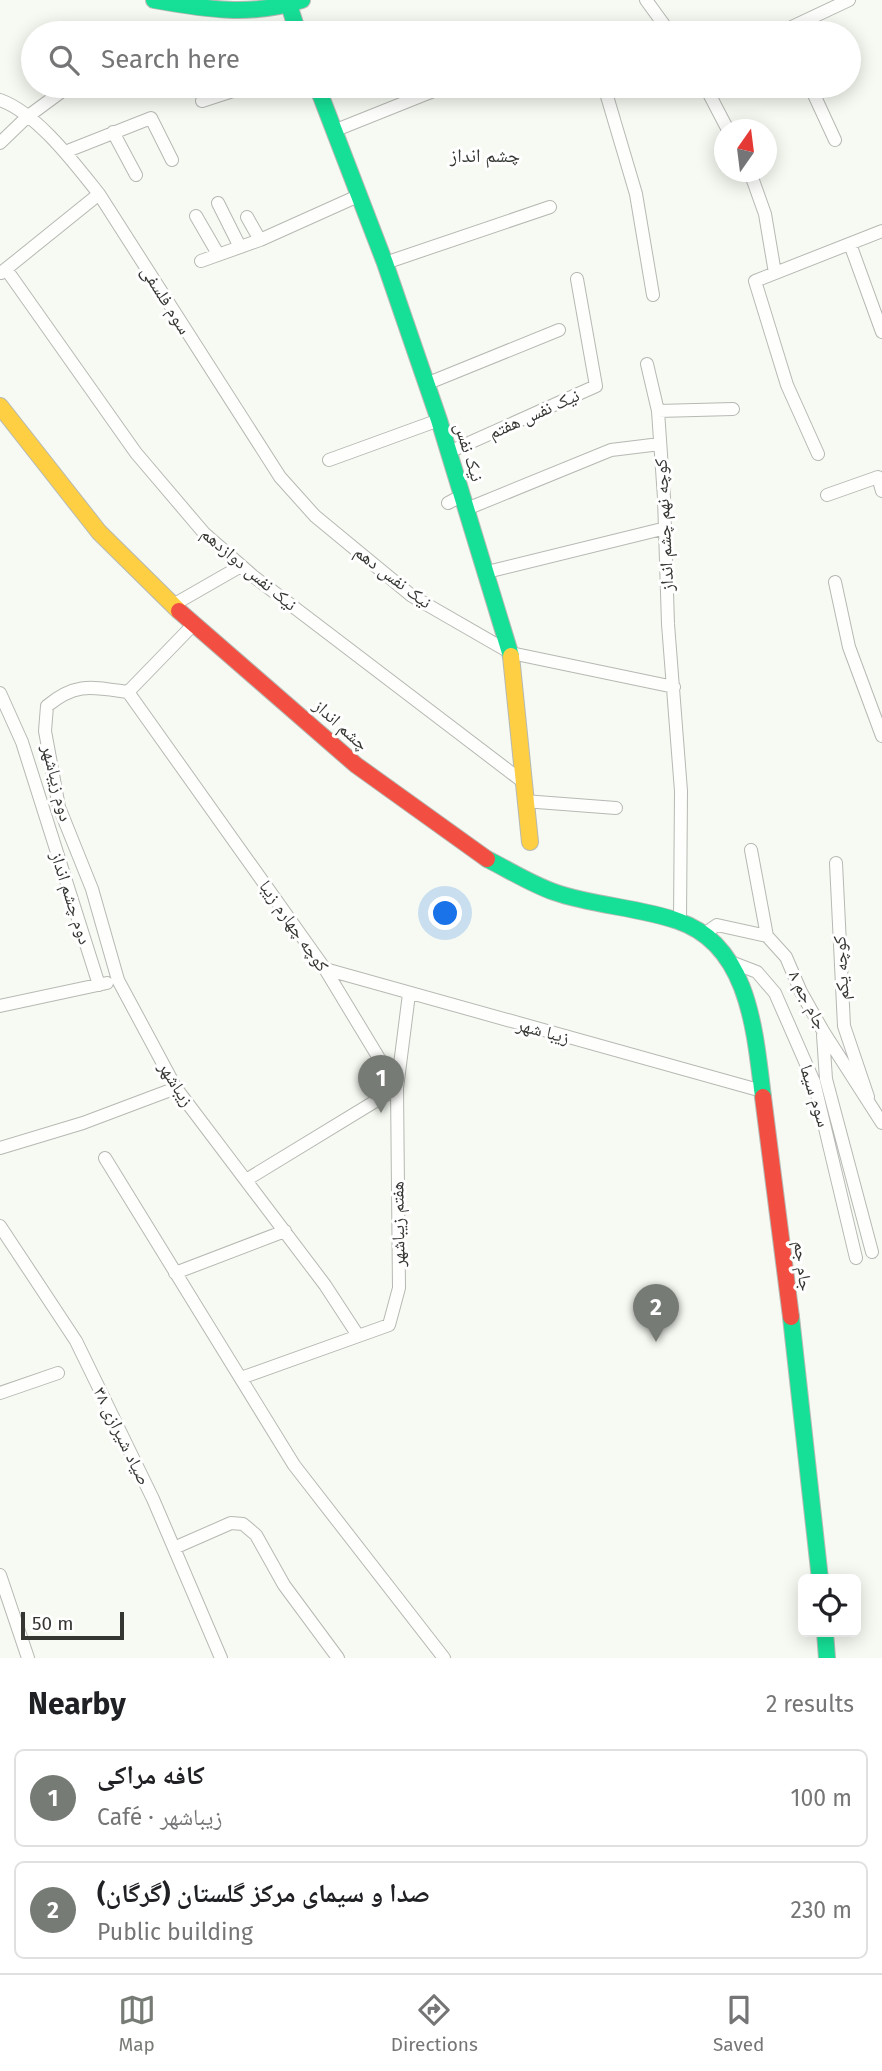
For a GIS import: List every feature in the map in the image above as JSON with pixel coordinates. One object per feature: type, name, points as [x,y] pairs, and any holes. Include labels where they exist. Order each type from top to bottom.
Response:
[{"type":"street","points":[[154,0],[231,12],[295,3],[297,21]]},
{"type":"street","points":[[646,0],[661,21]]},
{"type":"street","points":[[807,21],[849,0]]},
{"type":"street","points":[[0,143],[27,117],[53,98]]},
{"type":"street","points":[[202,101],[211,98]]},
{"type":"street","name":"نیک نفس","points":[[322,98],[385,263],[439,420],[460,502],[487,572],[511,653],[530,842]]},
{"type":"street","points":[[336,130],[416,98]]},
{"type":"street","points":[[608,98],[636,194],[653,295]]},
{"type":"street","points":[[711,98],[722,119]]},
{"type":"street","points":[[816,98],[835,140]]},
{"type":"street","name":"سوم فلسفی","points":[[0,100],[27,117],[65,152],[99,194],[280,477],[316,516]]},
{"type":"street","points":[[65,152],[151,118],[172,160]]},
{"type":"street","points":[[113,132],[136,175]]},
{"type":"street","points":[[754,182],[765,214],[775,274]]},
{"type":"street","points":[[3,272],[99,194]]},
{"type":"street","points":[[201,261],[260,240],[358,197]]},
{"type":"street","points":[[218,203],[240,247]]},
{"type":"street","points":[[385,263],[550,207]]},
{"type":"street","points":[[196,216],[218,254]]},
{"type":"street","points":[[247,217],[260,240]]},
{"type":"street","points":[[818,454],[787,385],[755,281],[882,231]]},
{"type":"street","points":[[850,244],[882,332]]},
{"type":"street","name":"نیک نفس دوازدهم","points":[[3,272],[136,453],[204,533],[241,566],[523,781]]},
{"type":"street","name":"نیک نفس هفتم","points":[[449,452],[596,386],[577,279]]},
{"type":"street","points":[[426,384],[559,330]]},
{"type":"street","name":"کوچه نهم چشم انداز","points":[[647,364],[658,411],[666,528],[668,624],[681,791],[680,921]]},
{"type":"street","name":"چشم انداز","points":[[0,406],[99,532],[193,625],[270,688],[356,765],[475,853],[554,892],[680,921],[704,933],[731,962]]},
{"type":"street","points":[[658,411],[733,409]]},
{"type":"street","points":[[329,460],[439,420]]},
{"type":"street","points":[[460,502],[611,450],[660,444]]},
{"type":"street","points":[[827,495],[880,476],[882,491]]},
{"type":"street","name":"نیک نفس دهم","points":[[316,516],[412,596],[511,653],[674,687]]},
{"type":"street","points":[[487,572],[666,528]]},
{"type":"street","points":[[173,605],[241,566]]},
{"type":"street","points":[[835,582],[849,647],[882,736]]},
{"type":"street","points":[[128,692],[193,625]]},
{"type":"street","name":"دوم زیباشهر","points":[[118,980],[92,889],[59,807],[45,731],[47,706],[64,692],[86,686],[128,692]]},
{"type":"street","name":"کوچه چهارم زیبا","points":[[128,692],[325,969],[397,1088]]},
{"type":"street","name":"دوم چشم انداز","points":[[0,693],[22,743],[99,985]]},
{"type":"street","points":[[524,801],[616,808]]},
{"type":"street","points":[[704,933],[717,925],[767,936],[751,850]]},
{"type":"street","name":"کوچه یکم","points":[[836,863],[844,1026],[873,1111]]},
{"type":"street","name":"۸ جام جم","points":[[767,936],[786,957],[801,992],[823,1031],[882,1123]]},
{"type":"street","name":"جام جم","points":[[731,962],[752,1016],[809,1462],[820,1574]]},
{"type":"street","name":"سوم سیما","points":[[731,962],[757,972],[775,993],[814,1082],[856,1258]]},
{"type":"street","name":"زیبا شهر","points":[[325,969],[762,1091]]},
{"type":"street","points":[[0,1006],[118,980]]},
{"type":"street","name":"زیباشهر","points":[[118,980],[176,1088],[285,1231],[357,1334]]},
{"type":"street","points":[[246,1180],[397,1088],[409,993]]},
{"type":"street","points":[[823,1031],[826,1079],[872,1252]]},
{"type":"street","points":[[0,1148],[83,1123],[176,1088]]},
{"type":"street","name":"هفتم زیباشهر","points":[[357,1334],[389,1325],[399,1288],[397,1088]]},
{"type":"street","points":[[105,1158],[294,1465],[444,1658]]},
{"type":"street","name":"صیاد شیرازی ۳۸","points":[[0,1226],[76,1341],[174,1548],[221,1658]]},
{"type":"street","points":[[175,1273],[285,1231]]},
{"type":"street","points":[[241,1378],[357,1334]]},
{"type":"street","points":[[0,1393],[58,1373]]},
{"type":"street","points":[[174,1548],[231,1523],[243,1524],[256,1535],[284,1585],[338,1658]]},
{"type":"street","points":[[0,1575],[28,1658]]},
{"type":"street","points":[[825,1637],[827,1658]]},
{"type":"traffic: fast","points":[[154,0],[228,10],[265,8],[302,0]]},
{"type":"traffic: fast","points":[[289,5],[294,21]]},
{"type":"traffic: fast","points":[[322,98],[385,263],[439,420],[511,656]]},
{"type":"traffic: fast","points":[[487,859],[554,892],[663,916],[702,933],[721,950],[744,994],[752,1020],[763,1097]]},
{"type":"traffic: fast","points":[[791,1317],[819,1574]]},
{"type":"traffic: fast","points":[[825,1637],[827,1658]]},
{"type":"traffic: slow","points":[[0,406],[99,532],[179,611]]},
{"type":"traffic: slow","points":[[511,656],[530,842]]},
{"type":"traffic: jam","points":[[179,611],[356,765],[487,859]]},
{"type":"traffic: jam","points":[[763,1097],[791,1317]]},
{"type":"place","name":"کافه مراکی","points":[[381,1113]]},
{"type":"place","name":"صدا و سیمای مرکز گلستان (گرگان)","points":[[656,1342]]},
{"type":"district","name":"چشم انداز","points":[[485,155]]}]
